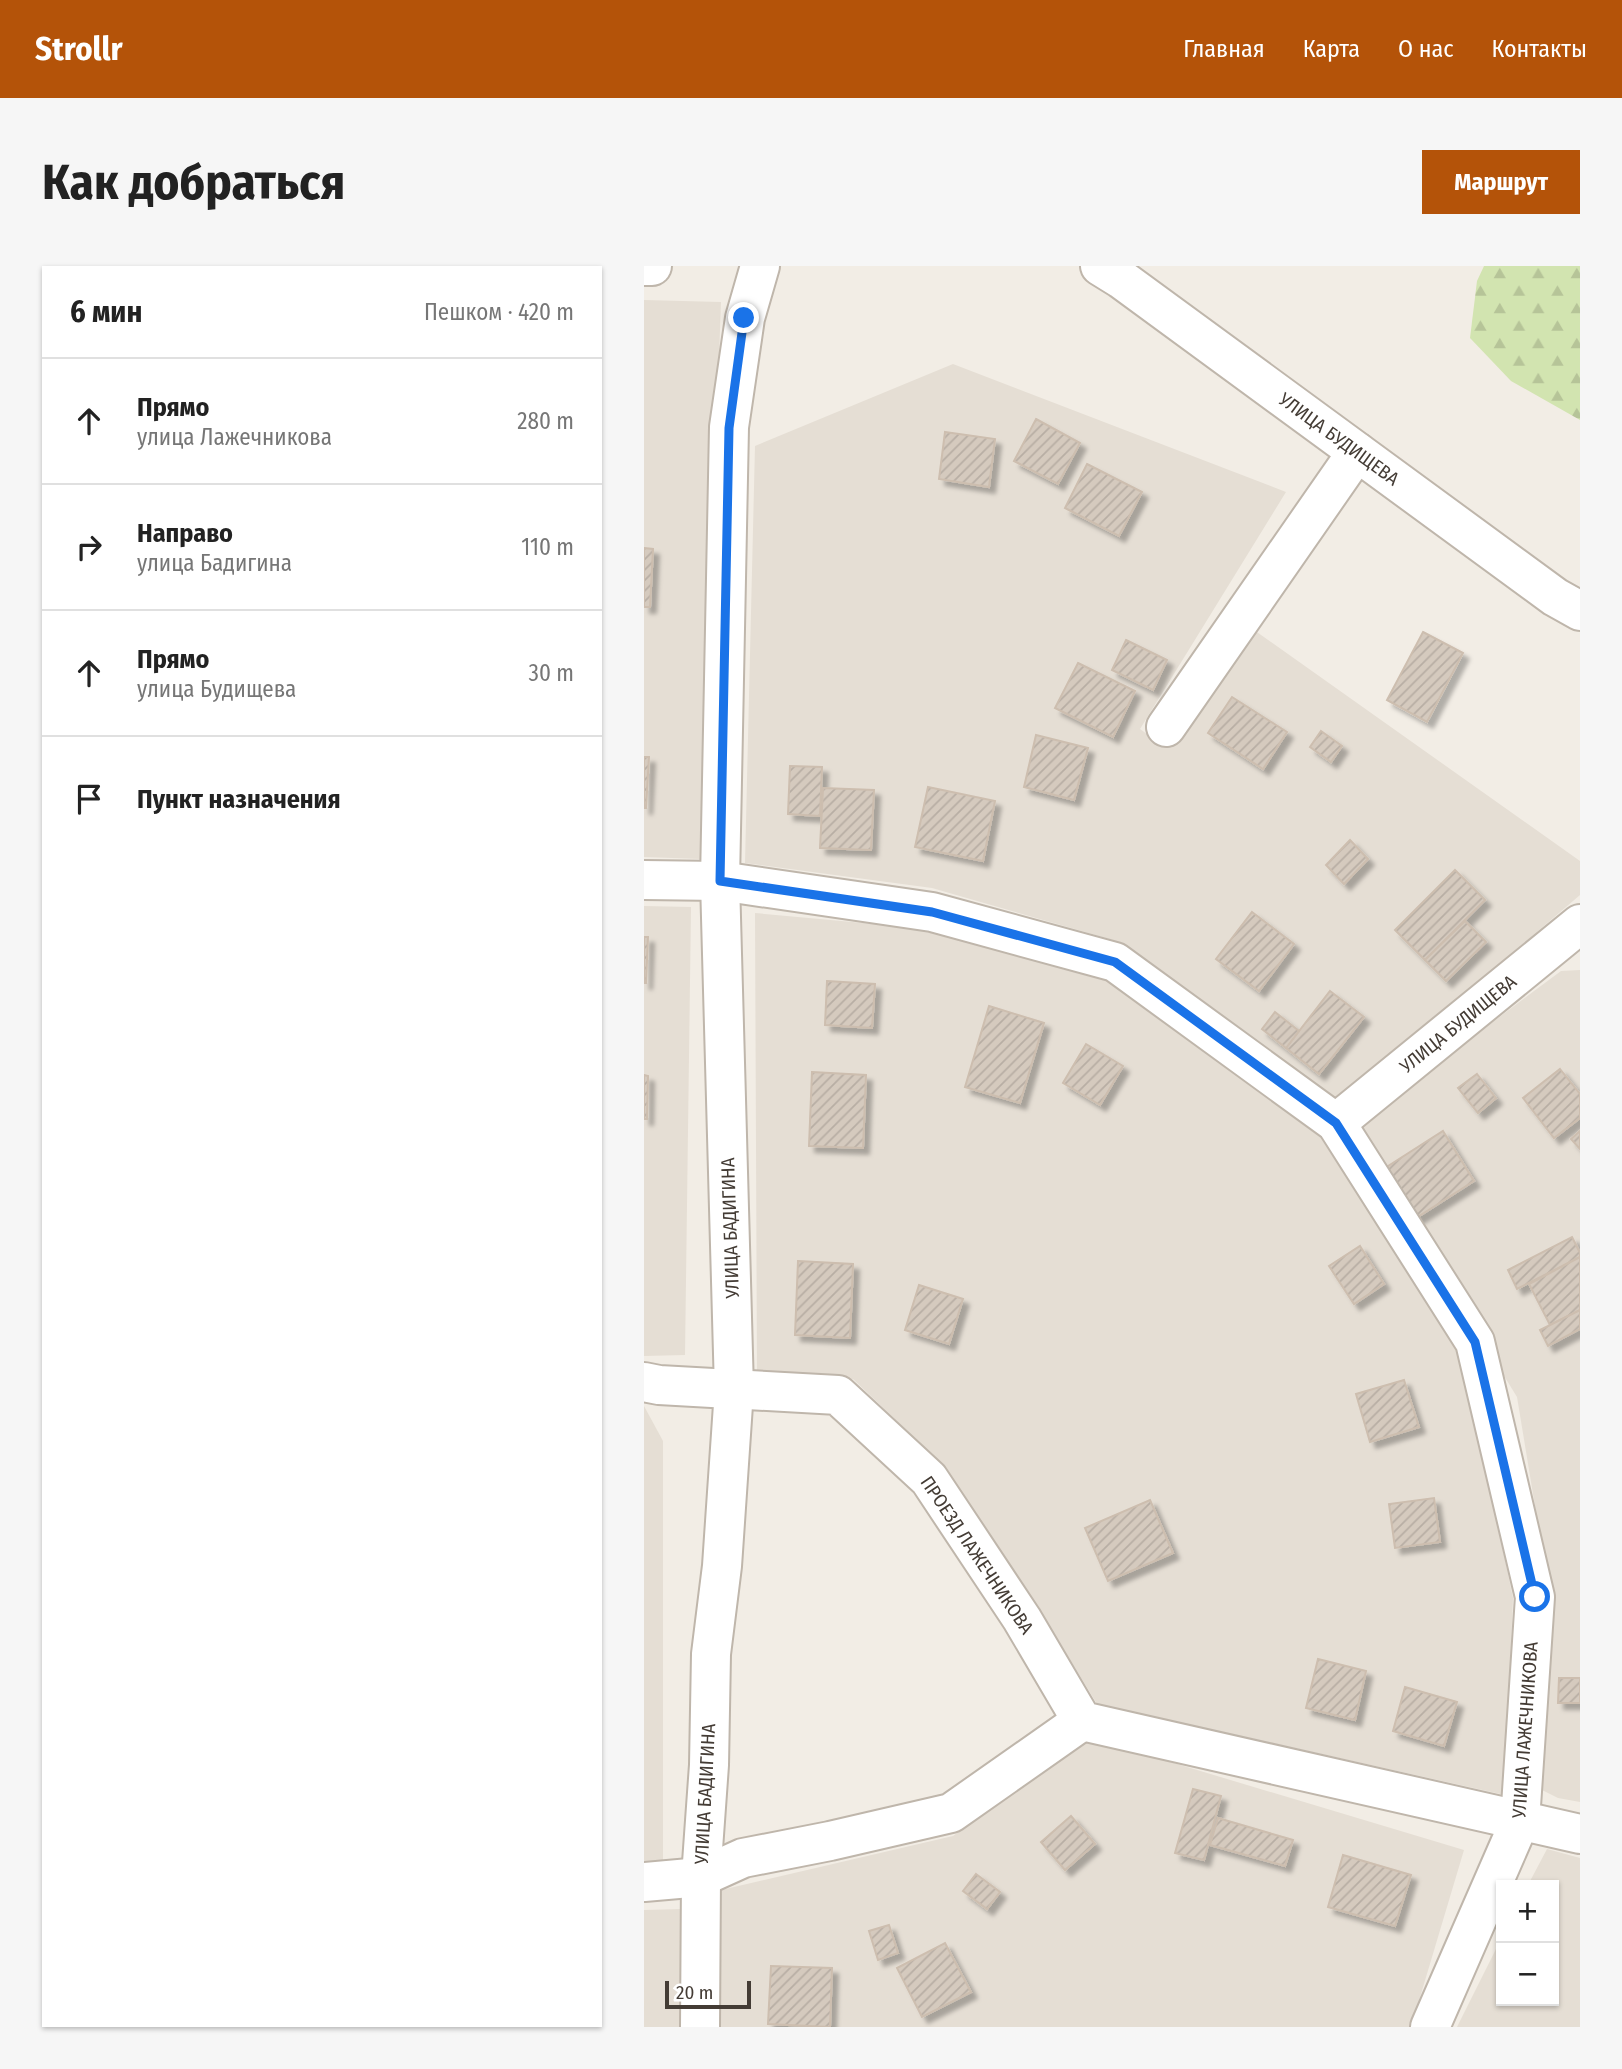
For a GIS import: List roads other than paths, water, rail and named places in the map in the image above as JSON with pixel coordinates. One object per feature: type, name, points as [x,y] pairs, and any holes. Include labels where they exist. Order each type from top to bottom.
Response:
[{"type":"street","points":[[644,266],[652,266]]},
{"type":"street","name":"УЛИЦА БАДИГИНА","points":[[700,2027],[701,1877],[709,1765],[711,1654],[722,1566],[734,1390],[720,881],[729,428],[744,318],[760,266]]},
{"type":"street","name":"УЛИЦА БУДИЩЕВА","points":[[1100,266],[1133,287],[1555,597],[1580,611]]},
{"type":"street","points":[[1166,727],[1357,452]]},
{"type":"street","name":"УЛИЦА ЛАЖЕЧНИКОВА","points":[[644,880],[720,881],[932,912],[1115,962],[1336,1123],[1475,1342],[1535,1597],[1520,1821],[1430,2027]]},
{"type":"street","name":"УЛИЦА БУДИЩЕВА","points":[[1336,1123],[1580,924]]},
{"type":"street","name":"ПРОЕЗД ЛАЖЕЧНИКОВА","points":[[644,1382],[838,1395],[929,1479],[1022,1619],[1082,1721]]},
{"type":"street","points":[[644,1882],[701,1877],[743,1858],[951,1813],[1082,1721],[1580,1834]]}]
